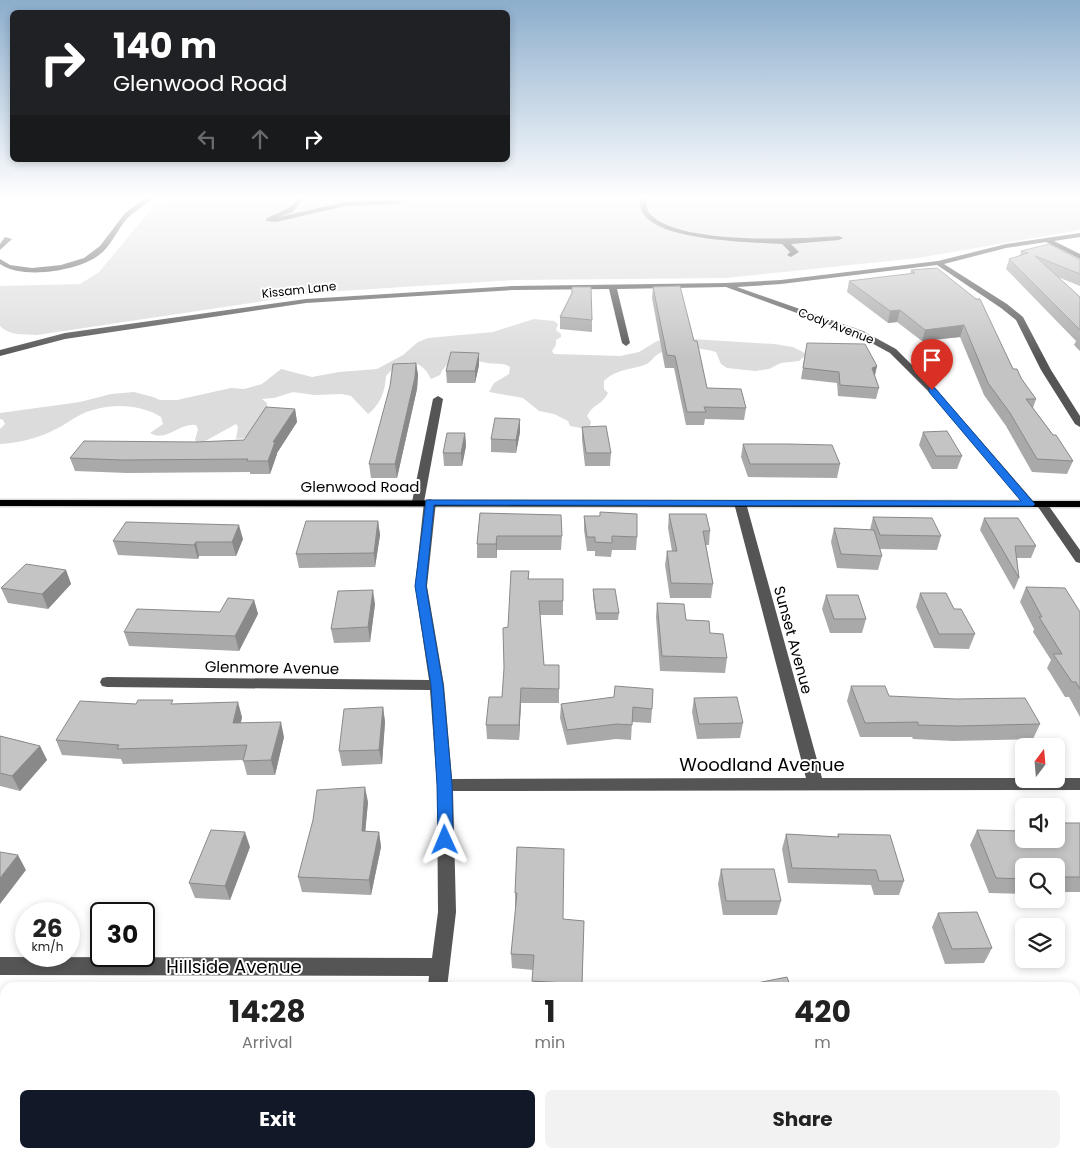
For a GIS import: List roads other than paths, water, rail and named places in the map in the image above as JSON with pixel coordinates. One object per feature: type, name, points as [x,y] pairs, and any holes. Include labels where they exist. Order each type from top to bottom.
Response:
[{"type":"main road","name":"Glenwood Road","points":[[0,502],[1080,504]]},
{"type":"street","points":[[0,261],[12,268],[34,270],[59,267],[86,260],[99,251]]},
{"type":"street","points":[[791,255],[795,252],[794,251]]},
{"type":"street","name":"Kissam Lane","points":[[0,354],[65,336],[306,301],[512,288],[726,286],[839,276],[938,263],[986,251]]},
{"type":"street","points":[[1068,251],[1080,257]]},
{"type":"street","points":[[938,263],[1004,306],[1020,319],[1041,362],[1080,424]]},
{"type":"street","points":[[613,286],[626,343]]},
{"type":"street","name":"Cody Avenue","points":[[726,286],[860,333],[893,350],[1036,504],[1080,560]]},
{"type":"street","points":[[438,399],[424,502],[420,586],[437,685],[444,785],[447,912],[438,982]]},
{"type":"street","name":"Sunset Avenue","points":[[740,503],[816,784]]},
{"type":"street","name":"Glenmore Avenue","points":[[107,682],[437,685]]},
{"type":"street","name":"Woodland Avenue","points":[[444,785],[1080,784]]},
{"type":"street","name":"Hillside Avenue","points":[[0,966],[439,967]]}]
